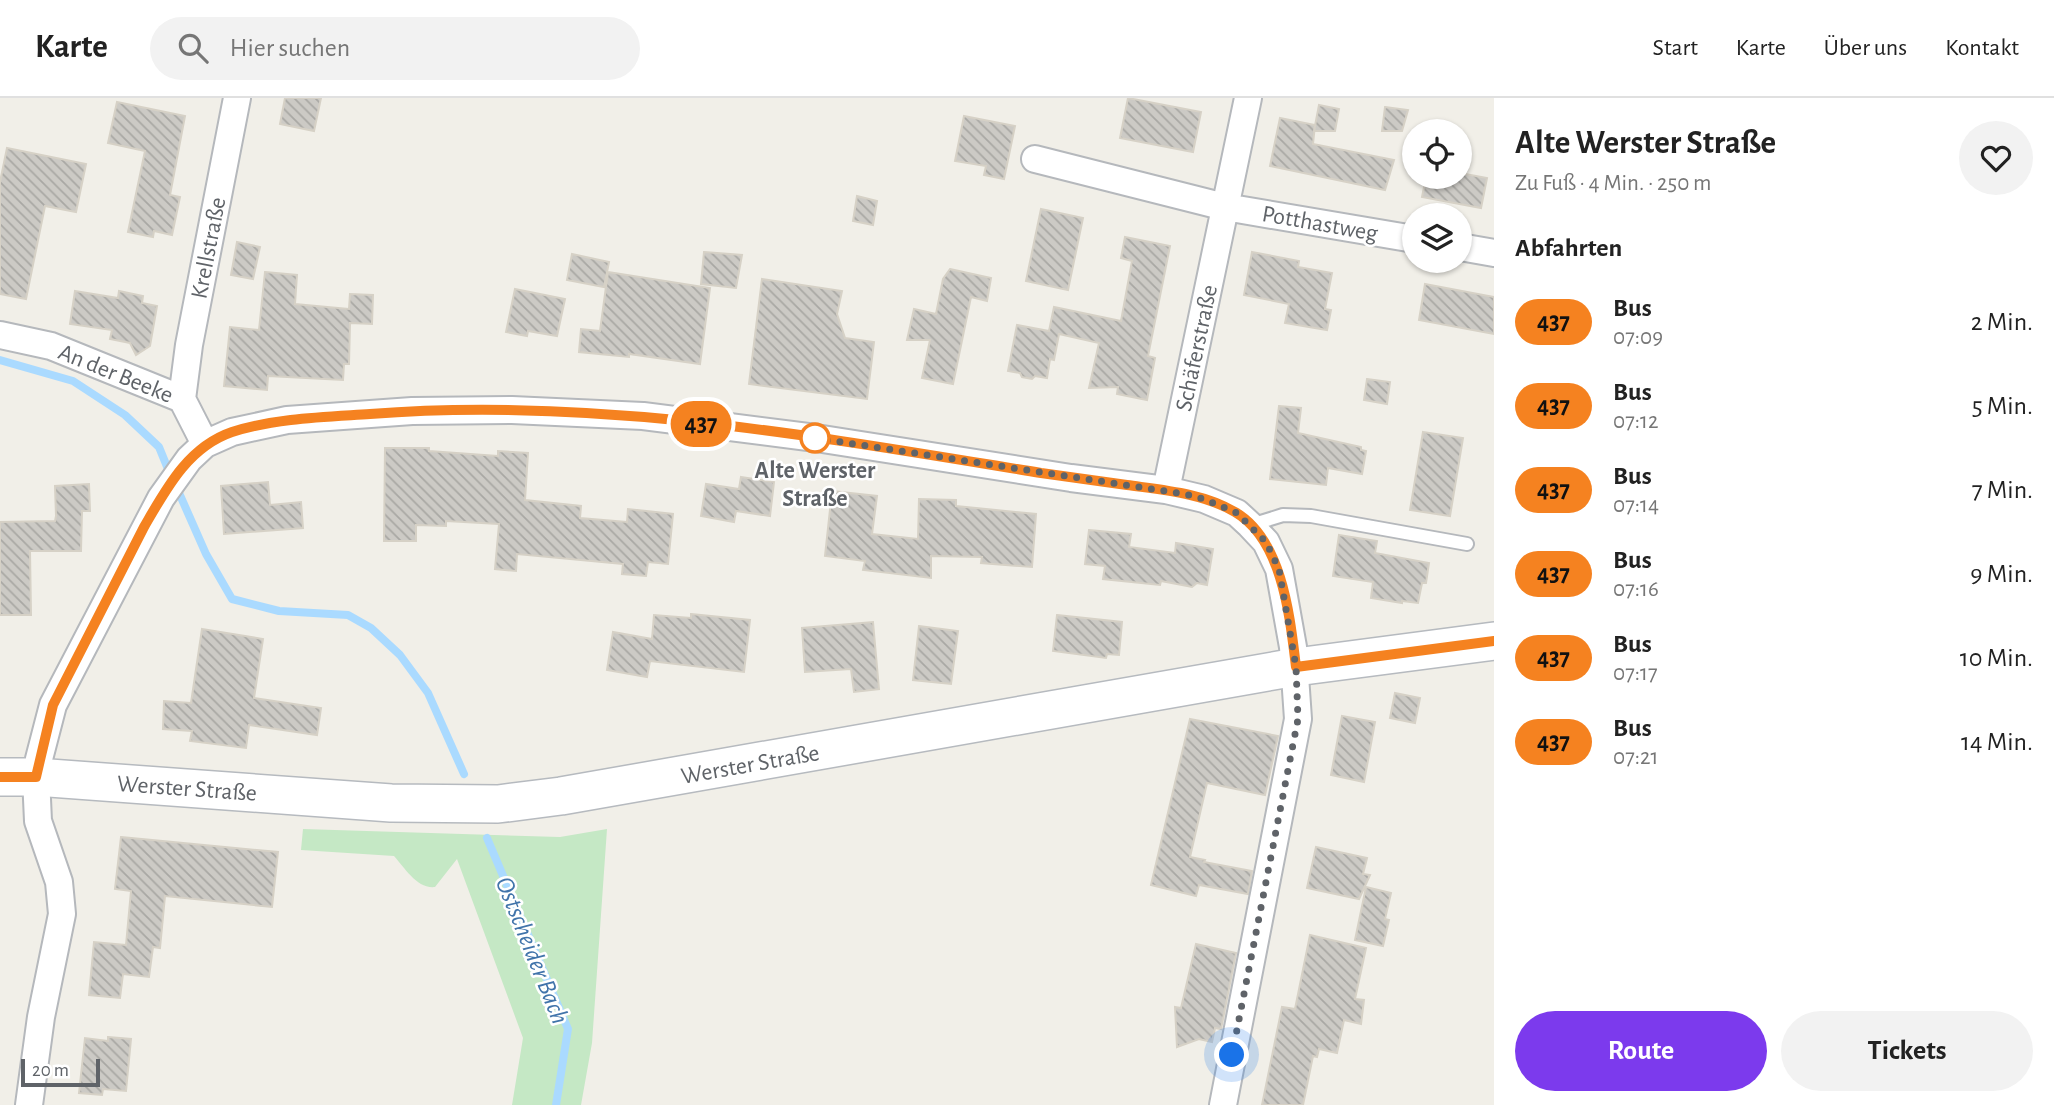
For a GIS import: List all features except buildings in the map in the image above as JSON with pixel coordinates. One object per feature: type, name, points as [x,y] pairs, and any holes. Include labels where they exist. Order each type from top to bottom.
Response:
[{"type":"main road","name":"Werster Straße","points":[[0,777],[36,777],[391,803],[498,804],[575,794],[1296,667],[1494,641]]},
{"type":"street","name":"Krellstraße","points":[[182,400],[189,345],[237,98]]},
{"type":"street","name":"Schäferstraße","points":[[1166,490],[1248,98]]},
{"type":"street","points":[[1035,159],[1225,207]]},
{"type":"street","name":"Potthastweg","points":[[1225,207],[1402,237]]},
{"type":"street","points":[[1472,249],[1494,253]]},
{"type":"street","name":"An der Beeke","points":[[0,335],[51,346],[182,400],[197,452]]},
{"type":"street","points":[[30,1105],[41,1017],[62,914],[59,882],[38,821],[36,777],[53,705],[161,498],[197,452],[232,432],[287,420],[412,411],[512,410],[642,416],[803,436],[1071,478],[1166,490],[1204,499],[1237,513],[1251,525],[1266,542],[1279,569],[1296,667],[1298,719],[1223,1105]]},
{"type":"lane","points":[[1251,525],[1283,515],[1311,516],[1467,544]]},
{"type":"green space","points":[[303,829],[560,837],[607,829],[592,1043],[581,1105],[512,1105],[523,1038],[457,859],[435,887],[429,887],[412,877],[394,856],[301,850]]},
{"type":"waterway","name":"Ostscheider Bach","points":[[0,360],[73,381],[125,415],[159,447],[170,474]]},
{"type":"waterway","name":"Ostscheider Bach","points":[[176,486],[206,554],[232,599],[279,611],[348,615],[371,628],[400,655],[428,693],[464,774]]},
{"type":"waterway","name":"Ostscheider Bach","points":[[487,838],[568,1029],[556,1105]]},
{"type":"bus line","name":"437","points":[[0,777],[36,777],[53,705],[144,527],[189,459],[205,444],[232,432],[287,420],[437,410],[512,410],[642,416],[816,438],[1166,490],[1204,499],[1237,513],[1266,542],[1279,569],[1296,667],[1494,641]]},
{"type":"place","name":"Alte Werster Straße","points":[[815,438]]},
{"type":"route","points":[[815,438],[1185,494],[1237,513],[1266,542],[1279,569],[1293,647],[1298,719],[1232,1055]]}]
